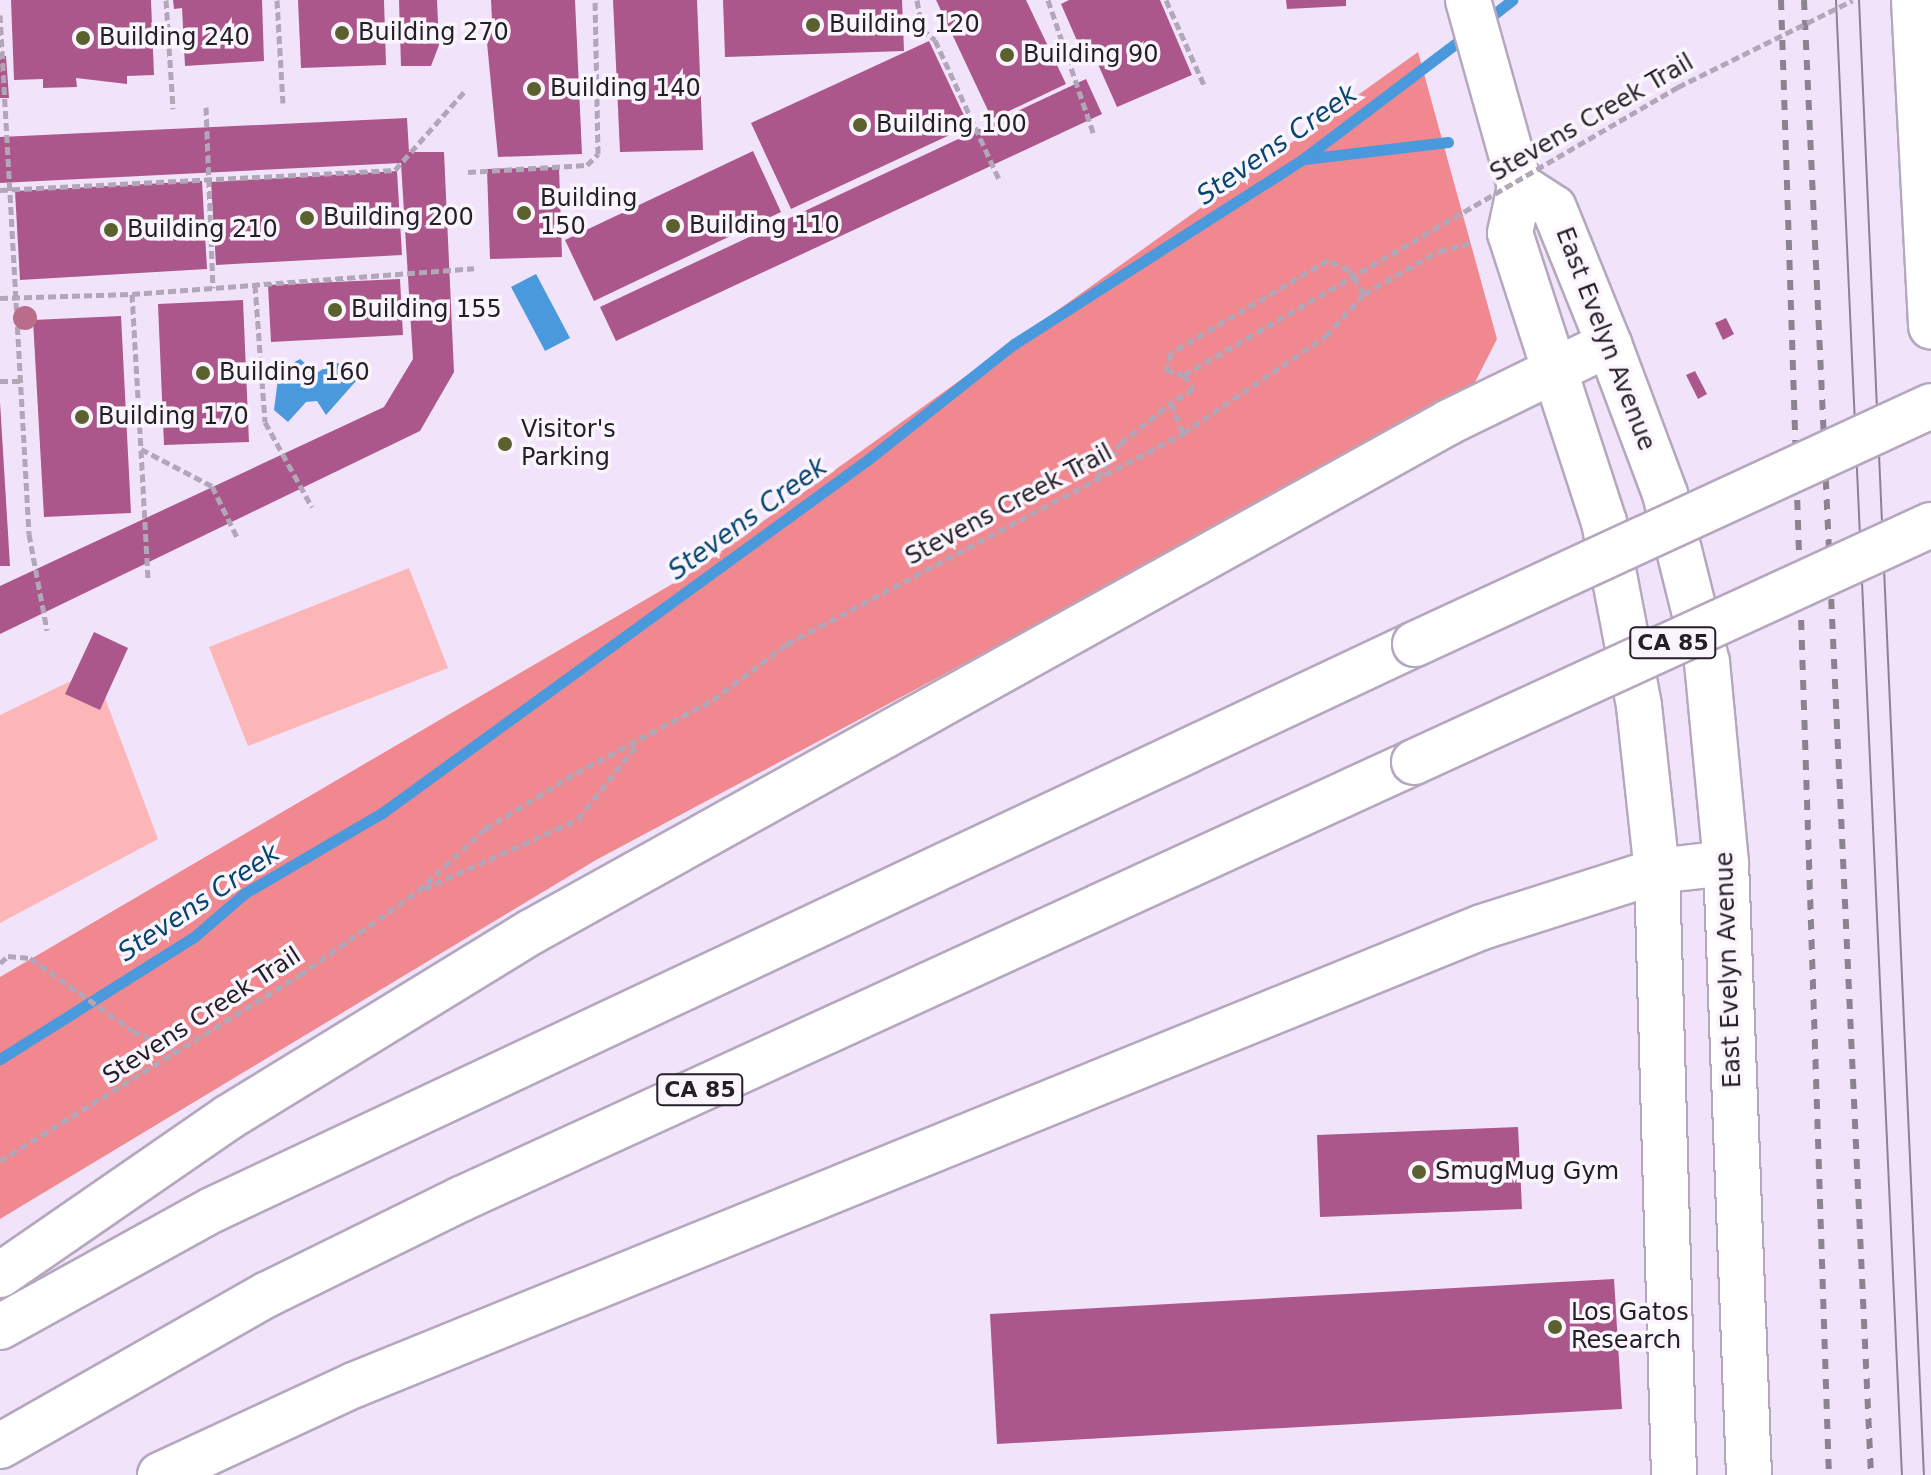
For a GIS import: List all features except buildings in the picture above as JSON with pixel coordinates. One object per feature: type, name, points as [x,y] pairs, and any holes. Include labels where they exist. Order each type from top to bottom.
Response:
[{"type":"main road","points":[[1468,0],[1487,78],[1520,186],[1510,233],[1604,522],[1639,706],[1657,871],[1674,1475]]},
{"type":"main road","points":[[1914,0],[1927,157],[1931,327]]},
{"type":"main road","name":"East Evelyn Avenue","points":[[1520,186],[1554,208],[1609,344],[1665,494],[1707,662],[1726,863],[1749,1475]]},
{"type":"main road","points":[[0,1275],[229,1117],[504,948],[1554,369],[1609,344]]},
{"type":"main road","points":[[0,1327],[212,1210],[1415,644],[1931,406]]},
{"type":"main road","name":"CA 85","points":[[0,1446],[268,1294],[461,1199],[1931,525]]},
{"type":"main road","points":[[160,1475],[354,1385],[1482,927],[1657,871],[1726,863]]},
{"type":"path","points":[[166,0],[173,109]]},
{"type":"path","points":[[277,0],[283,103]]},
{"type":"path","points":[[468,172],[587,165],[598,154],[595,0]]},
{"type":"path","points":[[917,0],[922,29],[935,40],[999,179]]},
{"type":"path","points":[[1048,0],[1094,135]]},
{"type":"path","points":[[1166,0],[1204,85]]},
{"type":"path","name":"Stevens Creek Trail","points":[[1184,375],[1678,87],[1853,0]]},
{"type":"path","points":[[0,15],[3,190],[14,297],[33,568],[47,630]]},
{"type":"path","points":[[3,190],[395,170],[464,92]]},
{"type":"path","points":[[206,107],[206,180],[213,288]]},
{"type":"path","name":"Stevens Creek Trail","points":[[0,1161],[181,1052],[418,891],[485,829],[639,742],[787,644],[1183,433],[1326,336],[1364,294],[1439,251],[1510,233]]},
{"type":"path","points":[[1096,479],[1121,443],[1193,389],[1184,375],[1166,370],[1171,353],[1328,260],[1349,270],[1364,294]]},
{"type":"path","points":[[0,298],[132,294],[474,268]]},
{"type":"path","points":[[255,285],[265,422],[312,507]]},
{"type":"path","points":[[132,294],[148,578]]},
{"type":"path","points":[[0,381],[20,381]]},
{"type":"path","points":[[1171,403],[1183,433]]},
{"type":"path","points":[[141,449],[212,486],[238,539]]},
{"type":"path","name":"Stevens Creek Trail","points":[[418,891],[578,819],[639,742]]},
{"type":"path","points":[[0,963],[8,956],[30,958],[133,1031],[181,1052]]},
{"type":"shaded area","points":[[1418,52],[1497,339],[1469,394],[596,860],[0,1219],[0,977],[691,573]]},
{"type":"shaded area","points":[[409,568],[448,668],[248,746],[209,647]]},
{"type":"shaded area","points":[[71,681],[66,693],[105,698],[158,839],[0,923],[0,715]]},
{"type":"water","points":[[536,274],[570,338],[545,351],[511,287]]},
{"type":"water","points":[[300,359],[317,373],[331,363],[355,364],[356,381],[326,415],[317,401],[306,402],[288,422],[274,410],[279,371]]},
{"type":"waterway","name":"Stevens Creek","points":[[1484,22],[1512,0]]},
{"type":"waterway","name":"Stevens Creek","points":[[0,1059],[194,937],[245,893],[382,813],[870,458],[1014,344],[1303,159],[1467,35]]},
{"type":"waterway","points":[[1304,159],[1448,142]]},
{"type":"tram line","points":[[1836,0],[1902,1475]]},
{"type":"tram line","points":[[1859,0],[1924,1475]]},
{"type":"railway","points":[[1781,0],[1829,1475]]},
{"type":"railway","points":[[1804,0],[1871,1475]]},
{"type":"place","name":"Building 120","points":[[813,25]]},
{"type":"place","name":"Building 270","points":[[342,33]]},
{"type":"place","name":"Building 240","points":[[83,38]]},
{"type":"place","name":"Building 90","points":[[1007,55]]},
{"type":"place","name":"Building 140","points":[[534,89]]},
{"type":"place","name":"Building 100","points":[[860,125]]},
{"type":"place","name":"Building 150","points":[[524,213]]},
{"type":"place","name":"Building 200","points":[[307,218]]},
{"type":"place","name":"Building 110","points":[[673,226]]},
{"type":"place","name":"Building 210","points":[[111,230]]},
{"type":"place","name":"Building 155","points":[[335,310]]},
{"type":"place","name":"Building 160","points":[[203,373]]},
{"type":"place","name":"Building 170","points":[[82,417]]},
{"type":"place","name":"Visitor's Parking","points":[[505,444]]},
{"type":"place","name":"SmugMug Gym","points":[[1419,1172]]},
{"type":"place","name":"Los Gatos Research","points":[[1555,1327]]}]
